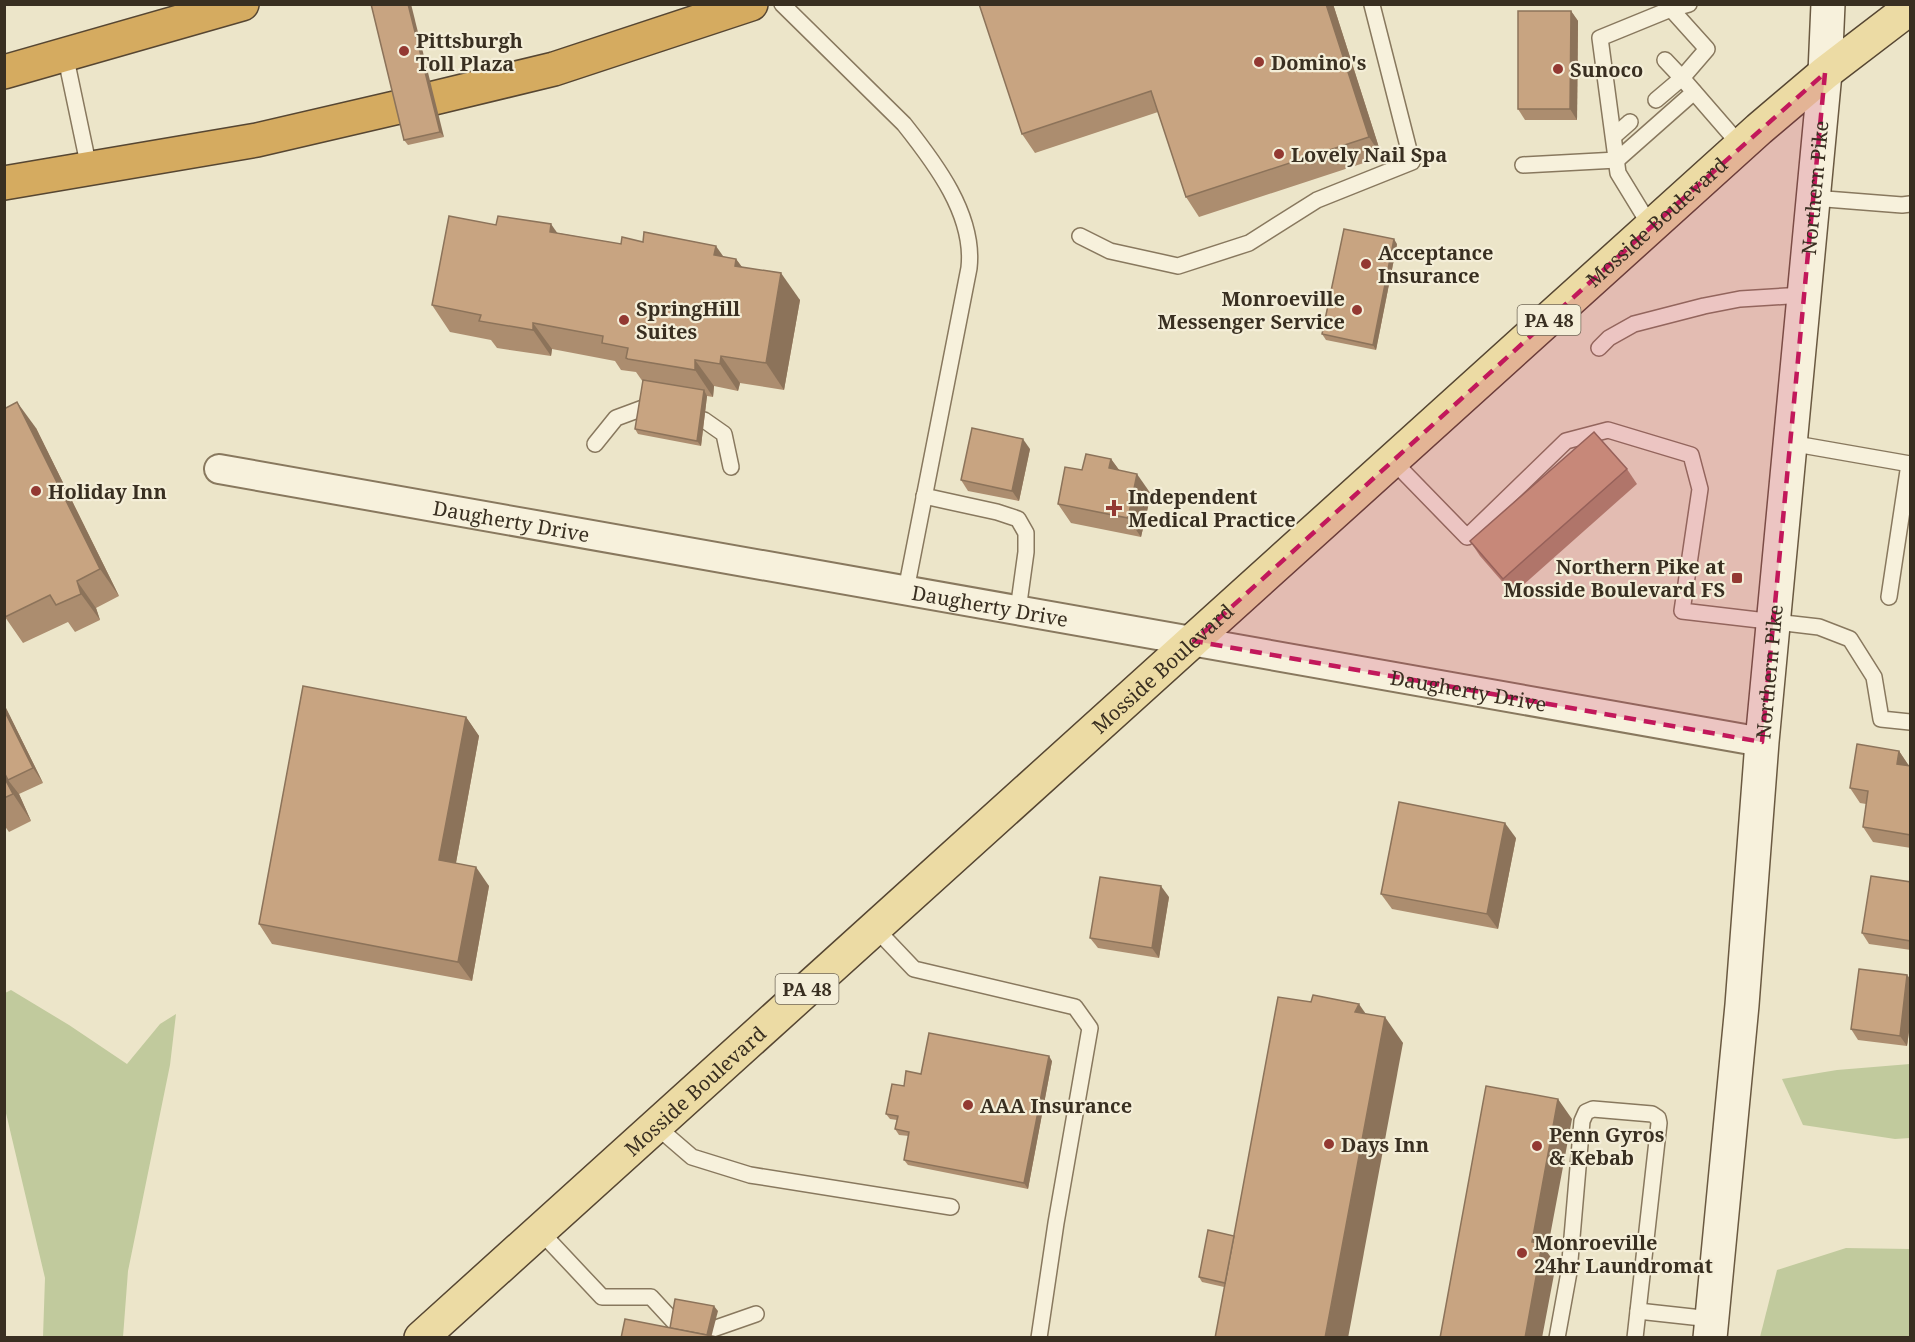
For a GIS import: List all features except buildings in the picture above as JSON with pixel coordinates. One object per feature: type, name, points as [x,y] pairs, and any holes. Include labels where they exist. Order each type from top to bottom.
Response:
[{"type":"highway","points":[[4,72],[242,4]]},
{"type":"highway","points":[[434,98],[554,69],[751,4]]},
{"type":"highway","points":[[4,183],[257,140],[399,107]]},
{"type":"main road","name":"Northern Pike","points":[[1710,1328],[1742,1005],[1762,742],[1825,73],[1828,4]]},
{"type":"main road","name":"Mosside Boulevard","points":[[421,1338],[1741,146],[1825,73],[1911,8]]},
{"type":"street","name":"Daugherty Drive","points":[[219,469],[1762,742]]},
{"type":"lane","points":[[782,4],[904,124],[938,168],[951,192],[963,223],[970,254],[906,590]]},
{"type":"lane","points":[[1651,227],[1618,172],[1600,38],[1636,29],[1671,9],[1689,4]]},
{"type":"lane","points":[[1080,236],[1110,251],[1178,266],[1249,243],[1317,200],[1412,162],[1373,5]]},
{"type":"lane","points":[[1656,100],[1682,78],[1707,49],[1671,9]]},
{"type":"lane","points":[[65,54],[89,168]]},
{"type":"lane","points":[[1665,60],[1741,146]]},
{"type":"lane","points":[[1523,165],[1617,160],[1694,92]]},
{"type":"lane","points":[[1614,136],[1630,122]]},
{"type":"lane","points":[[1813,198],[1902,206],[1911,204]]},
{"type":"lane","points":[[1599,348],[1609,338],[1634,324],[1740,299],[1804,295]]},
{"type":"lane","points":[[595,444],[616,418],[643,408],[704,420],[724,435],[732,467]]},
{"type":"lane","points":[[1393,461],[1467,537],[1566,441],[1608,430],[1691,455],[1700,489],[1682,611],[1819,627],[1850,639],[1874,677],[1881,719],[1911,722]]},
{"type":"lane","points":[[1790,443],[1910,464],[1889,597]]},
{"type":"lane","points":[[924,496],[1018,519],[1026,533],[1026,552],[1018,610]]},
{"type":"lane","points":[[875,928],[914,969],[1075,1007],[1090,1028],[1056,1223],[1039,1338]]},
{"type":"lane","points":[[1557,1338],[1569,1272],[1582,1121],[1586,1112],[1593,1109],[1652,1114],[1658,1118],[1659,1123],[1635,1338]]},
{"type":"lane","points":[[656,1126],[692,1157],[750,1175],[951,1207]]},
{"type":"lane","points":[[539,1230],[602,1297],[651,1297],[675,1323],[713,1329],[756,1314]]},
{"type":"lane","points":[[1638,1311],[1710,1328]]},
{"type":"highlighted area","points":[[1825,73],[1762,742],[1194,641],[1651,227]]},
{"type":"green space","points":[[11,990],[127,1064],[160,1024],[176,1014],[170,1065],[128,1271],[123,1337],[43,1337],[45,1278],[5,1109],[5,993]]},
{"type":"green space","points":[[1910,1064],[1910,1138],[1895,1139],[1803,1125],[1782,1079],[1837,1070]]},
{"type":"green space","points":[[1846,1248],[1910,1249],[1910,1337],[1760,1337],[1777,1270]]},
{"type":"place","name":"Pittsburgh Toll Plaza","points":[[404,51]]},
{"type":"place","name":"Domino's","points":[[1259,62]]},
{"type":"place","name":"Sunoco","points":[[1558,69]]},
{"type":"place","name":"Lovely Nail Spa","points":[[1279,154]]},
{"type":"place","name":"Acceptance Insurance","points":[[1366,264]]},
{"type":"place","name":"Monroeville Messenger Service","points":[[1357,310]]},
{"type":"place","name":"SpringHill Suites","points":[[624,320]]},
{"type":"place","name":"Holiday Inn","points":[[36,491]]},
{"type":"place","name":"Independent Medical Practice","points":[[1114,508]]},
{"type":"place","name":"Northern Pike at Mosside Boulevard FS","points":[[1737,578]]},
{"type":"place","name":"AAA Insurance","points":[[968,1105]]},
{"type":"place","name":"Days Inn","points":[[1329,1144]]},
{"type":"place","name":"Penn Gyros & Kebab","points":[[1537,1146]]},
{"type":"place","name":"Monroeville 24hr Laundromat","points":[[1522,1253]]}]
